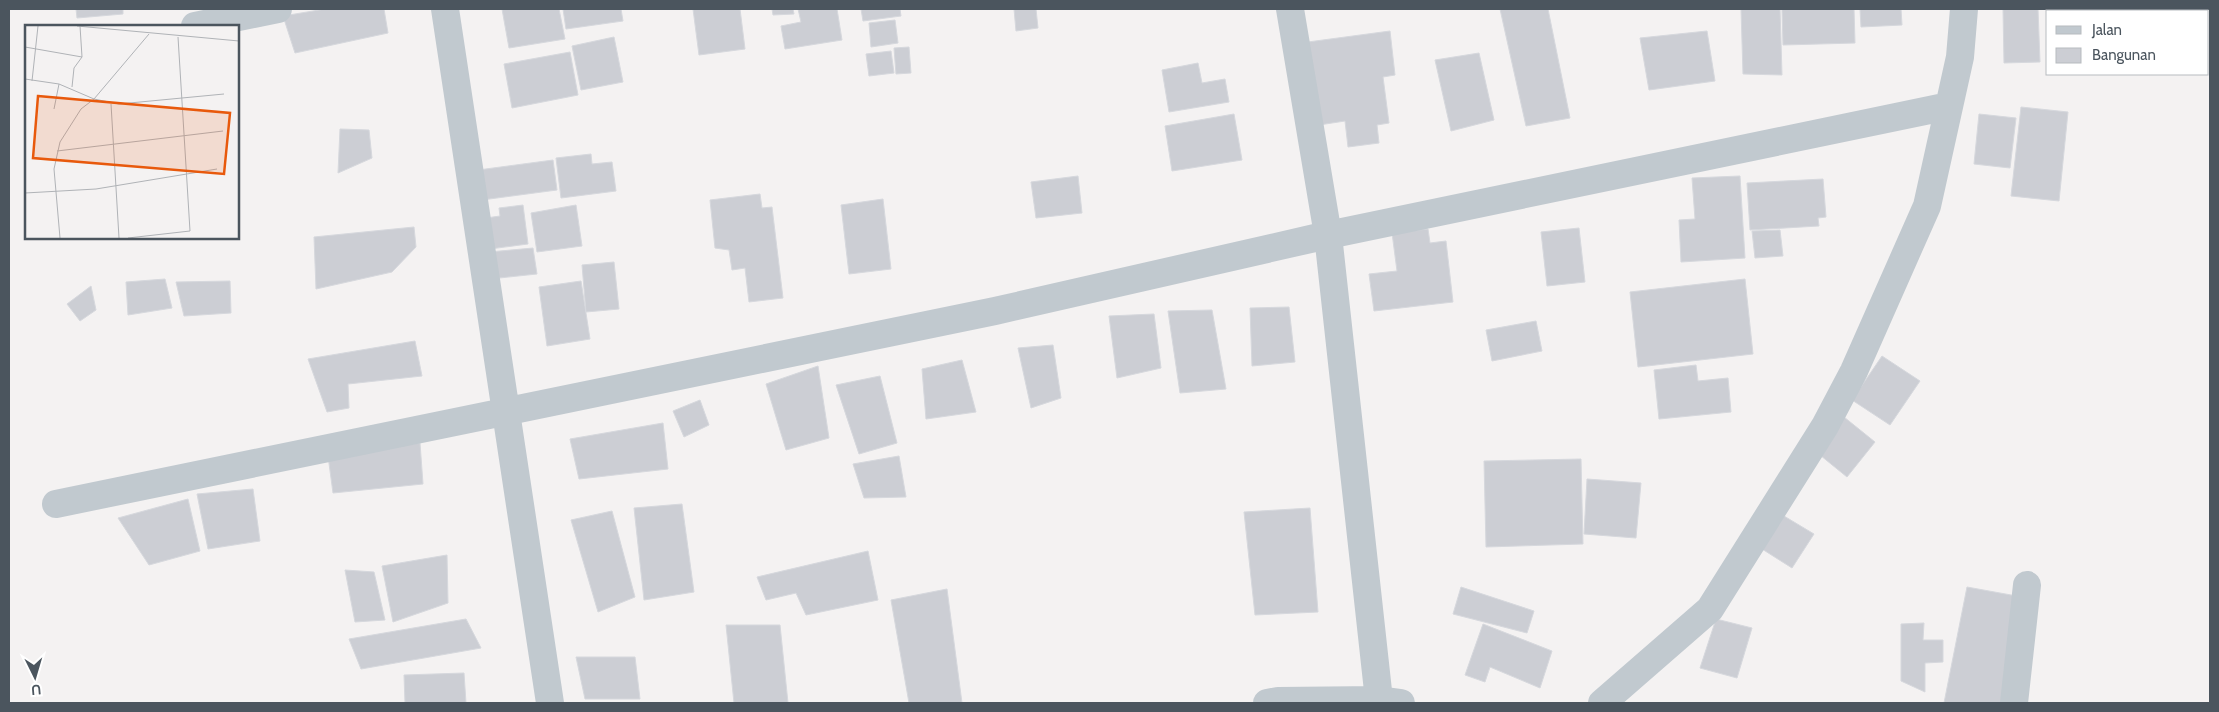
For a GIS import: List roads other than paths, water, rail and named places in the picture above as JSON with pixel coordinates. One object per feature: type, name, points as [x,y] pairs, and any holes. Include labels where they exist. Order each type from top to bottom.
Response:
[{"type":"street","points":[[201,25],[278,9]]},
{"type":"street","points":[[445,9],[508,411],[550,703]]},
{"type":"street","points":[[1267,703],[1278,701],[1390,701],[1328,235],[1290,9]]},
{"type":"street","points":[[1602,703],[1710,609],[1824,426],[1854,371],[1927,206],[1960,57],[1964,9]]},
{"type":"street","points":[[56,504],[995,311],[1328,235],[1949,106]]},
{"type":"street","points":[[2014,703],[2027,585]]}]
